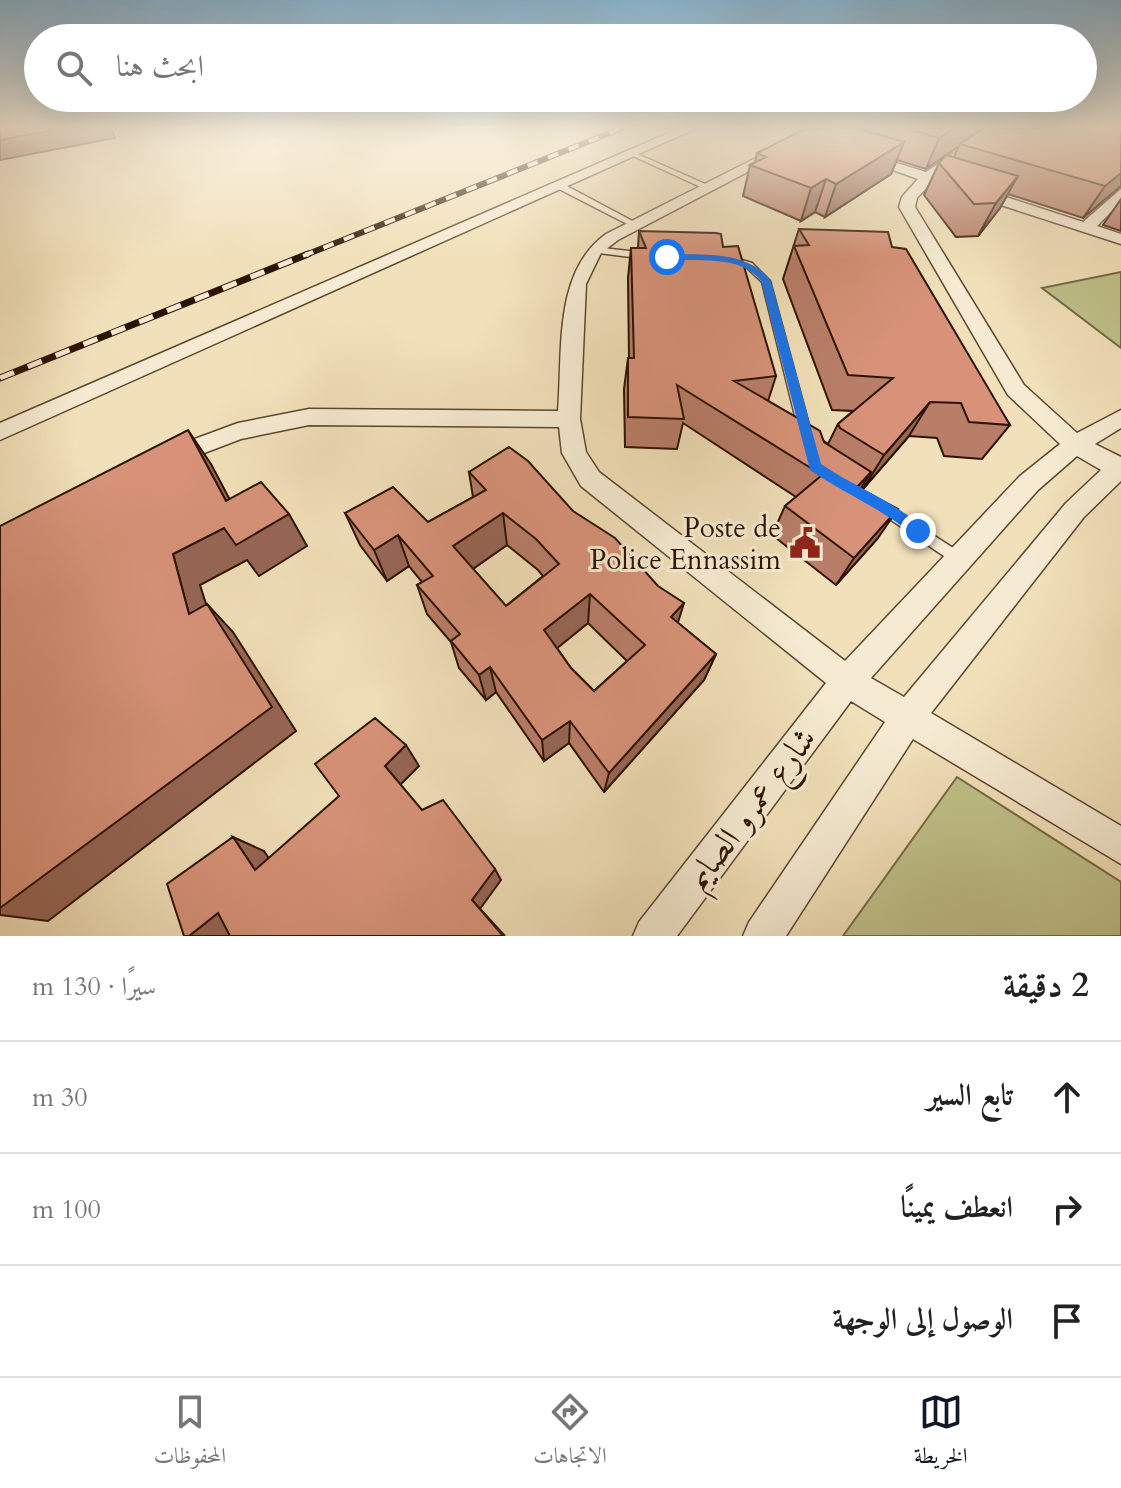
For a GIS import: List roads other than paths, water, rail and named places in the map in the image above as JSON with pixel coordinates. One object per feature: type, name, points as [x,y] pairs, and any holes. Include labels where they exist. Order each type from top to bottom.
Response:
[{"type":"street","points":[[0,432],[593,172]]},
{"type":"street","points":[[748,172],[708,187],[594,250],[577,284],[569,419],[574,453],[590,479],[847,681],[1121,846]]},
{"type":"street","points":[[913,172],[1121,239]]},
{"type":"street","points":[[763,936],[908,717],[1075,510],[1120,468],[1055,431],[1016,390],[907,207],[908,197],[936,172]]},
{"type":"street","points":[[1086,228],[1121,194]]},
{"type":"street","points":[[146,469],[225,433],[268,422],[309,417],[569,419]]},
{"type":"street","name":"شارع عمرو الصايم","points":[[653,936],[847,681],[1029,483],[1076,444],[1121,418]]},
{"type":"lane","points":[[673,172],[708,187]]},
{"type":"lane","points":[[560,186],[636,225]]},
{"type":"lane","points":[[594,250],[658,256]]},
{"type":"lane","points":[[710,257],[749,265],[766,281],[808,443]]},
{"type":"lane","points":[[871,501],[904,519],[933,544],[959,559]]},
{"type":"railway","points":[[303,256],[513,172]]},
{"type":"railway","points":[[0,378],[308,254]]},
{"type":"place","name":"Poste de Police Ennassim","points":[[805,543]]}]
